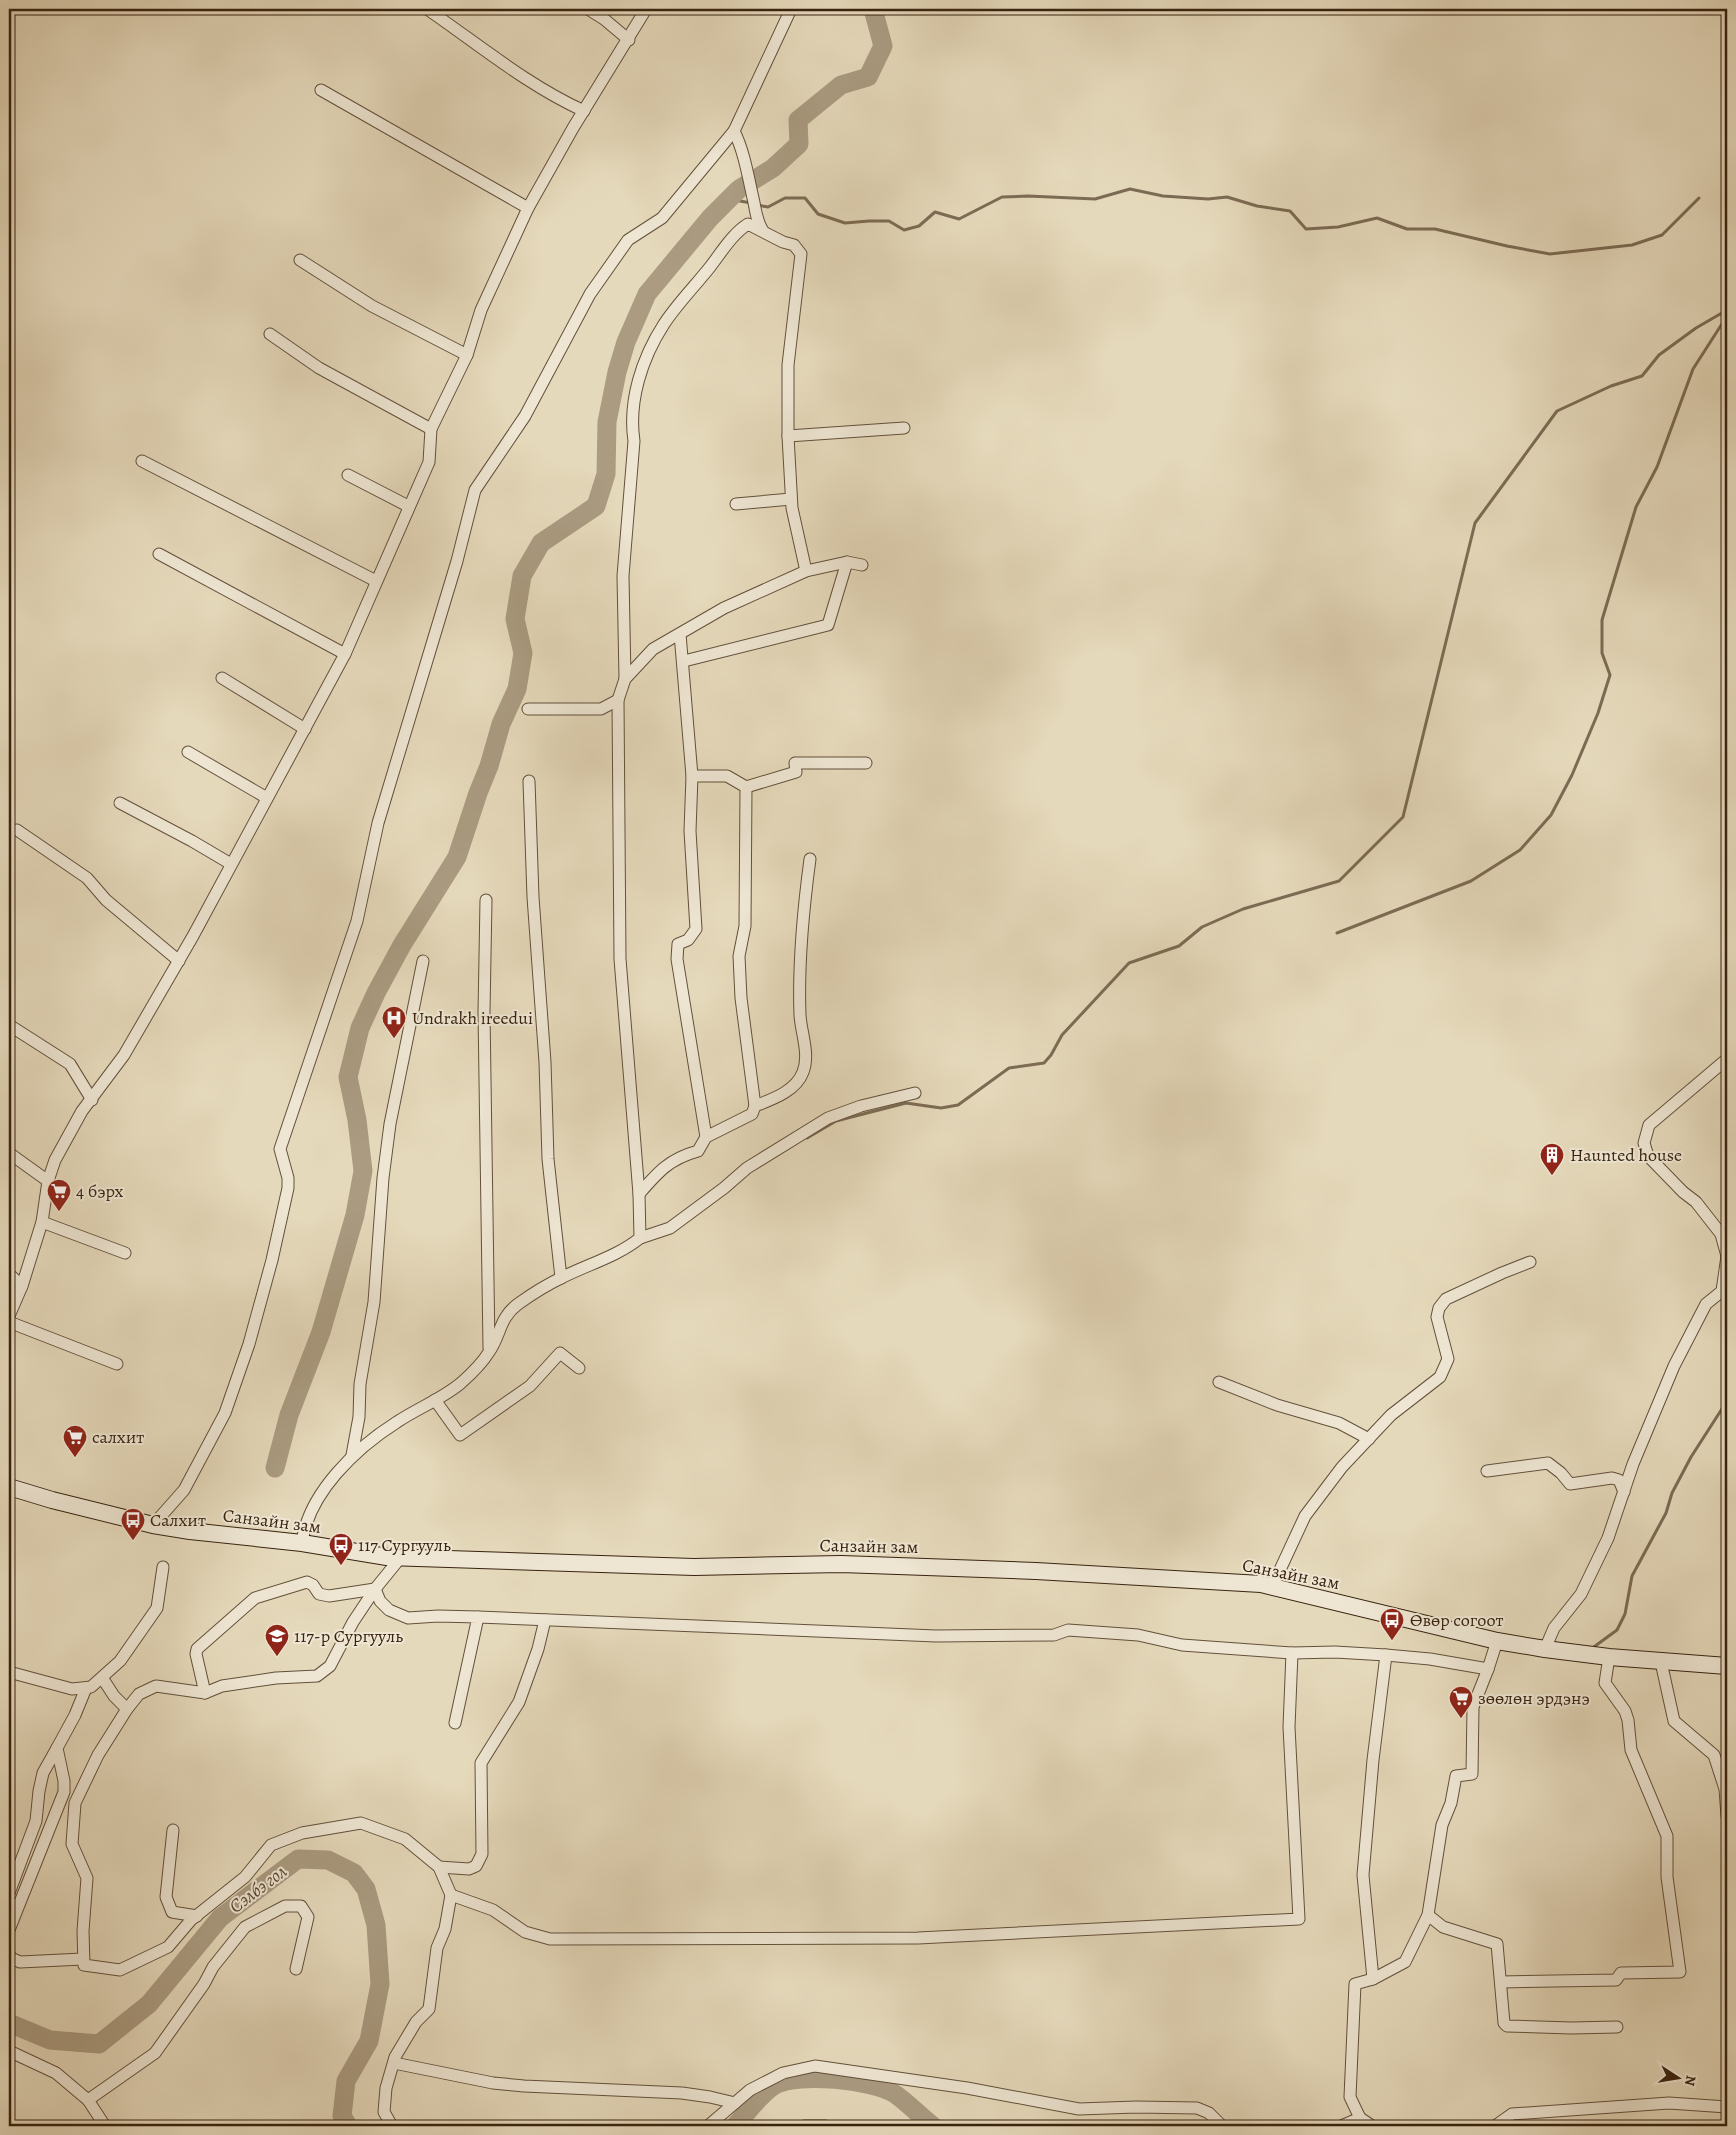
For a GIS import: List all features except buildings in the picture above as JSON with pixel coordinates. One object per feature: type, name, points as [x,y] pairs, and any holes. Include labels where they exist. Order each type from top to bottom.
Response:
[{"type":"main road","name":"Санзайн зам","points":[[9,1487],[52,1500],[154,1525],[387,1557],[694,1567],[851,1564],[1036,1571],[1260,1584],[1498,1641],[1609,1657],[1727,1666]]},
{"type":"street","points":[[427,9],[531,82],[557,98],[584,111]]},
{"type":"street","points":[[588,9],[604,19],[629,40]]},
{"type":"street","points":[[9,1316],[22,1286],[42,1222],[48,1181],[62,1147],[82,1112],[124,1055],[179,961],[345,654],[408,506],[429,462],[430,429],[467,355],[481,310],[528,208],[646,9]]},
{"type":"street","points":[[154,1525],[184,1490],[225,1413],[249,1344],[272,1260],[288,1184],[280,1149],[356,920],[378,823],[457,561],[475,490],[525,416],[590,294],[628,240],[662,218],[734,131],[791,9]]},
{"type":"street","points":[[321,90],[528,208]]},
{"type":"street","points":[[734,131],[739,139],[750,183],[756,219],[764,232]]},
{"type":"street","points":[[640,1238],[639,1194],[620,959],[618,700],[625,679],[623,576],[634,441],[632,426],[639,373],[664,324],[742,228],[748,224],[783,242],[794,245],[801,254],[788,365],[788,436],[792,499],[802,560],[806,571]]},
{"type":"street","points":[[300,260],[372,306],[467,355]]},
{"type":"street","points":[[270,334],[319,368],[430,429]]},
{"type":"street","points":[[788,436],[904,428]]},
{"type":"street","points":[[142,461],[376,581]]},
{"type":"street","points":[[348,475],[408,506]]},
{"type":"street","points":[[736,504],[792,499]]},
{"type":"street","points":[[159,554],[345,654]]},
{"type":"street","points":[[625,679],[653,649],[724,608],[806,571],[847,562],[862,565]]},
{"type":"street","points":[[684,661],[828,625],[847,562]]},
{"type":"street","points":[[680,634],[684,661],[692,776],[690,831],[696,929],[688,940],[678,944],[676,951],[706,1137]]},
{"type":"street","points":[[222,678],[305,729]]},
{"type":"street","points":[[528,709],[601,709],[618,700]]},
{"type":"street","points":[[188,752],[267,798]]},
{"type":"street","points":[[692,776],[726,776],[746,787],[796,772],[795,763],[866,763]]},
{"type":"street","points":[[529,780],[533,897],[545,1062],[548,1159],[561,1278]]},
{"type":"street","points":[[639,1194],[661,1168],[684,1154],[698,1151],[706,1137],[752,1114],[755,1106],[741,998],[739,956],[745,926],[746,787]]},
{"type":"street","points":[[120,802],[231,864]]},
{"type":"street","points":[[17,830],[87,878],[106,900],[179,961]]},
{"type":"street","points":[[755,1106],[781,1096],[800,1078],[804,1071],[806,1060],[800,1016],[801,932],[810,859]]},
{"type":"street","points":[[486,900],[484,1032],[489,1352]]},
{"type":"street","points":[[352,1455],[359,1417],[360,1384],[374,1302],[383,1178],[390,1124],[423,961]]},
{"type":"street","points":[[9,1025],[70,1064],[92,1100]]},
{"type":"street","points":[[1545,1649],[1554,1628],[1581,1594],[1608,1538],[1624,1492],[1674,1366],[1706,1304],[1725,1289],[1727,1256],[1721,1234],[1696,1202],[1683,1192],[1648,1156],[1644,1143],[1649,1125],[1727,1059]]},
{"type":"street","points":[[302,1544],[304,1528],[317,1500],[352,1455],[397,1422],[462,1382],[489,1352],[504,1317],[517,1305],[561,1278],[628,1248],[640,1238],[670,1228],[747,1168],[828,1118],[862,1106],[915,1093]]},
{"type":"street","points":[[9,1153],[48,1181]]},
{"type":"street","points":[[42,1222],[125,1253]]},
{"type":"street","points":[[1272,1587],[1306,1516],[1342,1466],[1391,1415],[1440,1377],[1448,1359],[1437,1317],[1439,1308],[1446,1300],[1502,1272],[1530,1262]]},
{"type":"street","points":[[9,1274],[22,1286]]},
{"type":"street","points":[[9,1322],[117,1364]]},
{"type":"street","points":[[435,1400],[460,1435],[530,1386],[560,1353],[579,1368]]},
{"type":"street","points":[[1220,1382],[1277,1406],[1339,1423],[1369,1438]]},
{"type":"street","points":[[1487,1471],[1548,1463],[1561,1473],[1570,1484],[1612,1478],[1619,1480],[1624,1492]]},
{"type":"street","points":[[392,2126],[384,2112],[386,2088],[394,2063],[416,2022],[429,2009],[437,1948],[444,1929],[451,1895],[440,1867],[405,1839],[361,1823],[302,1833],[271,1845],[245,1878],[196,1916],[168,1947],[120,1970],[84,1965],[83,1931],[87,1878],[72,1844],[75,1803],[98,1755],[127,1709],[139,1694],[156,1686],[205,1692],[222,1686],[276,1678],[317,1676],[330,1666],[353,1622],[375,1588],[401,1558]]},
{"type":"street","points":[[9,1672],[72,1689],[92,1687],[120,1662],[157,1608],[163,1567]]},
{"type":"street","points":[[205,1692],[196,1654],[197,1649],[255,1598],[307,1582],[313,1585],[319,1594],[329,1596],[375,1588]]},
{"type":"street","points":[[375,1588],[380,1601],[389,1610],[408,1618],[438,1616],[478,1617],[936,1636],[1054,1635],[1068,1630],[1138,1635],[1182,1645],[1292,1653],[1335,1652],[1386,1655],[1430,1659],[1488,1668]]},
{"type":"street","points":[[455,1723],[478,1617]]},
{"type":"street","points":[[440,1867],[468,1868],[476,1866],[482,1854],[482,1763],[519,1702],[546,1620]]},
{"type":"street","points":[[1372,2126],[1360,2118],[1350,2097],[1354,1984],[1373,1979],[1405,1962],[1428,1915],[1442,1825],[1450,1803],[1456,1776],[1472,1774],[1473,1707],[1498,1641]]},
{"type":"street","points":[[451,1895],[492,1910],[525,1932],[550,1939],[918,1938],[1299,1919],[1289,1727],[1292,1653]]},
{"type":"street","points":[[1373,1979],[1364,1875],[1372,1760],[1386,1655]]},
{"type":"street","points":[[1501,1982],[1616,1980],[1621,1973],[1680,1972],[1667,1877],[1667,1836],[1631,1750],[1628,1720],[1625,1711],[1605,1684],[1609,1657]]},
{"type":"street","points":[[1661,1662],[1674,1721],[1714,1755],[1726,1789],[1727,1816]]},
{"type":"street","points":[[102,1679],[114,1696],[127,1709]]},
{"type":"street","points":[[9,1893],[36,1821],[43,1773],[75,1715],[86,1688]]},
{"type":"street","points":[[9,1930],[64,1792],[64,1781],[57,1748]]},
{"type":"street","points":[[173,1830],[166,1897],[172,1912],[196,1916]]},
{"type":"street","points":[[88,2100],[156,2053],[204,1984],[213,1967],[245,1927],[285,1906],[301,1906],[308,1917],[296,1969]]},
{"type":"street","points":[[1428,1915],[1443,1927],[1497,1944],[1504,2023],[1507,2026],[1617,2027]]},
{"type":"street","points":[[9,1954],[10,1958],[20,1962],[83,1959]]},
{"type":"street","points":[[9,2051],[56,2074],[88,2100],[105,2126]]},
{"type":"street","points":[[394,2063],[524,2086],[682,2092],[735,2103]]},
{"type":"street","points":[[708,2126],[750,2090],[783,2073],[815,2066],[967,2088],[1079,2109],[1136,2107],[1197,2108],[1209,2114],[1222,2126]]},
{"type":"street","points":[[1495,2126],[1512,2114],[1669,2103],[1727,2107]]},
{"type":"street","points":[[1341,2126],[1360,2118]]},
{"type":"street","points":[[804,2126],[826,2126]]},
{"type":"waterway","points":[[275,1468],[289,1415],[321,1332],[355,1215],[363,1171],[357,1120],[348,1077],[360,1028],[376,993],[402,945],[457,857],[489,766],[501,724],[517,689],[523,653],[515,619],[522,576],[541,543],[596,506],[606,474],[607,422],[617,372],[626,342],[647,294],[710,218],[739,189],[773,168],[799,144],[798,120],[841,85],[868,77],[883,46],[873,9]]},
{"type":"waterway","points":[[757,205],[768,207],[785,198],[805,198],[818,214],[845,223],[889,221],[904,230],[919,226],[935,212],[959,219],[1002,197],[1028,196],[1095,199],[1130,189],[1163,196],[1208,199],[1227,197],[1257,206],[1290,211],[1306,229],[1338,227],[1377,218],[1407,229],[1435,229],[1550,254],[1632,245],[1662,235],[1699,198]]},
{"type":"waterway","points":[[729,199],[751,203]]},
{"type":"waterway","points":[[807,1138],[836,1121],[906,1103],[941,1108],[958,1105],[1009,1068],[1044,1063],[1051,1055],[1062,1035],[1129,963],[1179,946],[1202,927],[1243,909],[1339,881],[1403,817],[1475,523],[1557,411],[1611,386],[1642,376],[1659,355],[1696,328],[1727,310]]},
{"type":"waterway","points":[[1337,933],[1471,881],[1520,850],[1551,815],[1572,775],[1598,713],[1610,675],[1602,653],[1602,620],[1636,507],[1657,467],[1693,369],[1727,316]]},
{"type":"waterway","points":[[1591,1649],[1617,1630],[1625,1614],[1632,1576],[1666,1513],[1672,1493],[1691,1457],[1727,1401]]},
{"type":"waterway","name":"Сэлбэ гол","points":[[9,2023],[50,2040],[99,2044],[149,2004],[220,1918],[298,1859],[328,1860],[354,1873],[366,1889],[376,1925],[380,1984],[369,2041],[346,2081],[342,2116],[348,2126]]},
{"type":"waterway","name":"Сэлбэ гол","points":[[735,2126],[759,2098],[775,2085],[786,2081],[817,2078],[835,2079],[884,2089],[895,2094],[933,2126]]},
{"type":"place","name":"Undrakh ireedui","points":[[394,1039]]},
{"type":"place","name":"Haunted house","points":[[1552,1176]]},
{"type":"place","name":"4 бэрх","points":[[59,1212]]},
{"type":"place","name":"салхит","points":[[75,1458]]},
{"type":"place","name":"Салхит","points":[[133,1541]]},
{"type":"place","name":"117 Сургууль","points":[[341,1566]]},
{"type":"place","name":"Өвөр согоот","points":[[1392,1641]]},
{"type":"place","name":"117-р Сургууль","points":[[277,1657]]},
{"type":"place","name":"зөөлөн эрдэнэ","points":[[1461,1719]]}]
